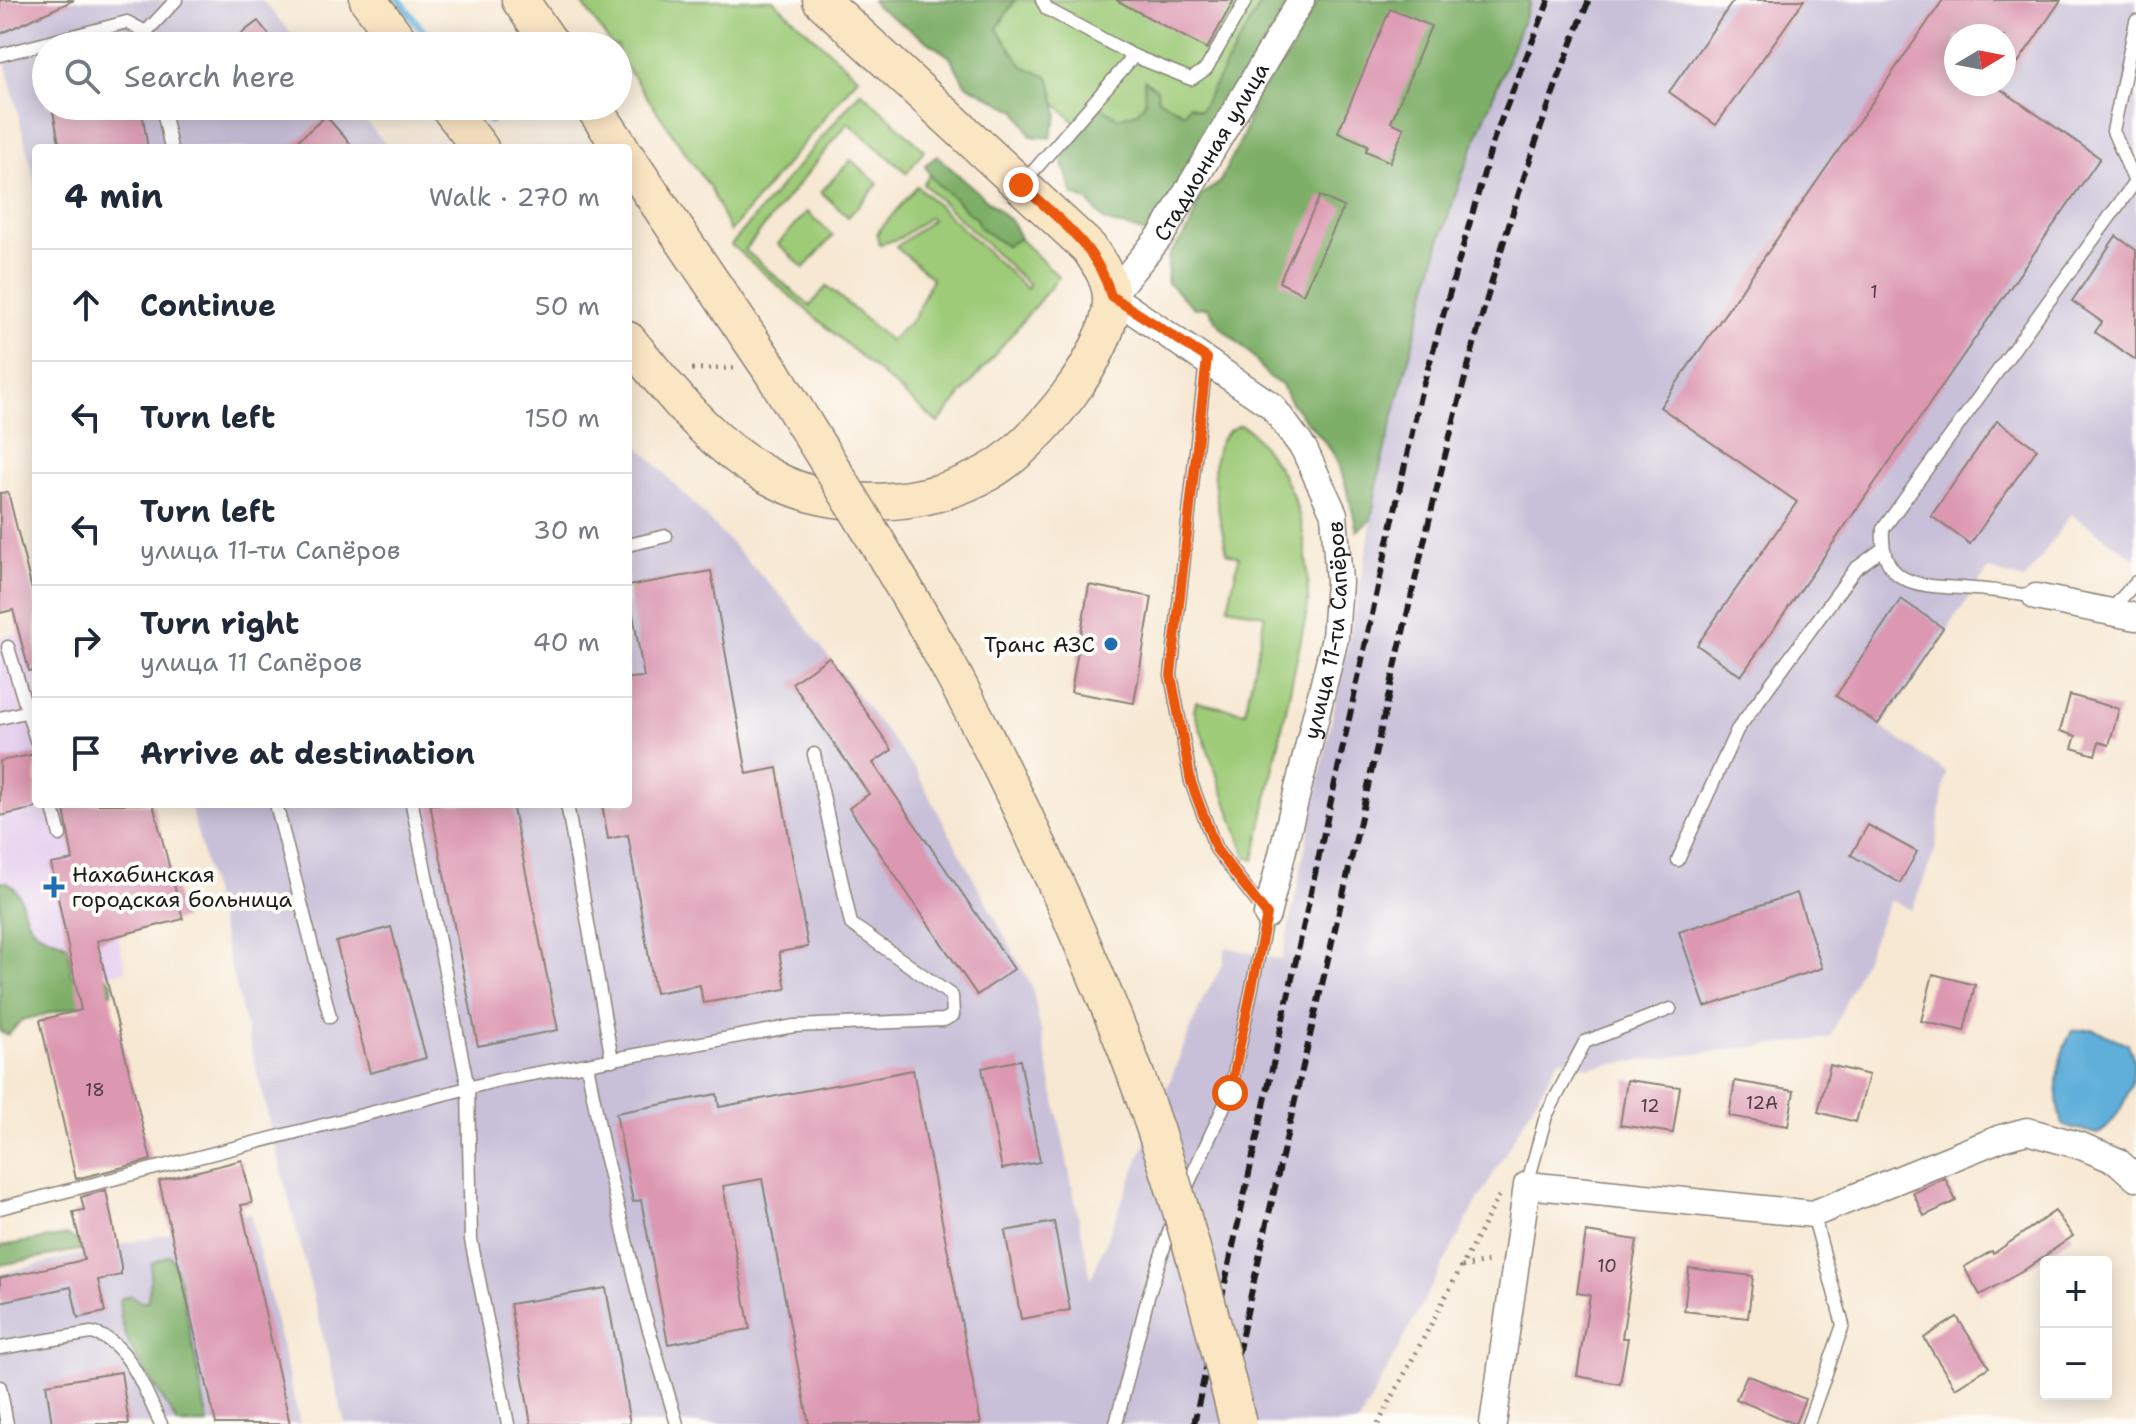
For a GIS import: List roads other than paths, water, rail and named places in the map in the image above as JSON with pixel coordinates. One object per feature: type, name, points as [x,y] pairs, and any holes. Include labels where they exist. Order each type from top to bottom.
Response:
[{"type":"main road","points":[[368,0],[392,32]]},
{"type":"main road","points":[[520,0],[542,32]]},
{"type":"main road","points":[[544,0],[557,32]]},
{"type":"main road","points":[[632,345],[669,390],[735,455],[773,479],[812,493],[859,502],[901,500],[947,490],[990,472],[1026,444],[1077,382],[1093,355],[1109,322],[1111,296],[1104,271],[1089,248],[821,0]]},
{"type":"main road","points":[[459,120],[477,144]]},
{"type":"main road","points":[[602,120],[618,144]]},
{"type":"main road","points":[[632,165],[773,373],[945,660],[1023,815],[1106,999],[1170,1178],[1212,1318],[1238,1424]]},
{"type":"street","name":"Стадионная улица","points":[[1111,296],[1162,234],[1301,0]]},
{"type":"street","name":"улица 11-ти Сапёров","points":[[1111,296],[1207,358],[1272,406],[1304,449],[1334,514],[1338,545],[1335,638],[1267,915]]},
{"type":"street","points":[[2036,597],[2123,614]]},
{"type":"street","points":[[1493,1424],[1527,1185],[1813,1214],[2001,1138],[2027,1131],[2117,1161],[2136,1178]]},
{"type":"lane","points":[[89,32],[127,22],[146,32],[176,0]]},
{"type":"lane","points":[[1042,0],[1047,9],[1180,78],[1199,76],[1246,0]]},
{"type":"lane","points":[[2036,597],[1927,587],[1903,579],[1889,566],[1881,550],[1883,529],[2135,182],[2113,131],[2136,21]]},
{"type":"lane","points":[[0,55],[32,47]]},
{"type":"lane","points":[[1021,185],[1134,56]]},
{"type":"lane","points":[[165,120],[170,144]]},
{"type":"lane","points":[[1116,1424],[1148,1297],[1177,1208],[1230,1093],[1267,915],[1216,849],[1191,782],[1171,675],[1207,358]]},
{"type":"lane","points":[[632,544],[666,536]]},
{"type":"lane","points":[[1678,860],[1737,730],[1855,569],[1881,550]]},
{"type":"lane","points":[[2123,614],[2136,582]]},
{"type":"lane","points":[[8,647],[32,723]]},
{"type":"lane","points":[[0,718],[29,711]]},
{"type":"lane","points":[[0,1208],[468,1088],[794,1026],[944,1020],[953,1015],[952,996],[851,924],[814,754]]},
{"type":"lane","points":[[53,808],[60,835]]},
{"type":"lane","points":[[277,808],[330,1017]]},
{"type":"lane","points":[[413,808],[468,1088],[471,1240],[508,1424]]},
{"type":"lane","points":[[568,808],[612,1060]]},
{"type":"lane","points":[[1527,1185],[1546,1116],[1585,1042],[1670,1009]]},
{"type":"lane","points":[[587,1064],[603,1147],[642,1306],[677,1424]]},
{"type":"lane","points":[[1808,1424],[1843,1325],[1813,1214]]},
{"type":"lane","points":[[0,1348],[91,1333],[103,1335],[119,1346],[161,1424]]},
{"type":"lane","points":[[0,1387],[7,1424]]},
{"type":"water","points":[[2092,1029],[2128,1044],[2134,1063],[2124,1103],[2112,1122],[2098,1134],[2062,1125],[2058,1101],[2059,1065],[2072,1031]]},
{"type":"waterway","points":[[399,0],[423,32]]},
{"type":"railway","points":[[1194,1424],[1420,396],[1494,138],[1549,0]]},
{"type":"railway","points":[[1223,1424],[1414,584],[1463,386],[1520,191],[1552,95],[1589,0]]},
{"type":"place","name":"Транс АЗС","points":[[1111,644]]},
{"type":"place","name":"Нахабинская городская больница","points":[[54,887]]}]
